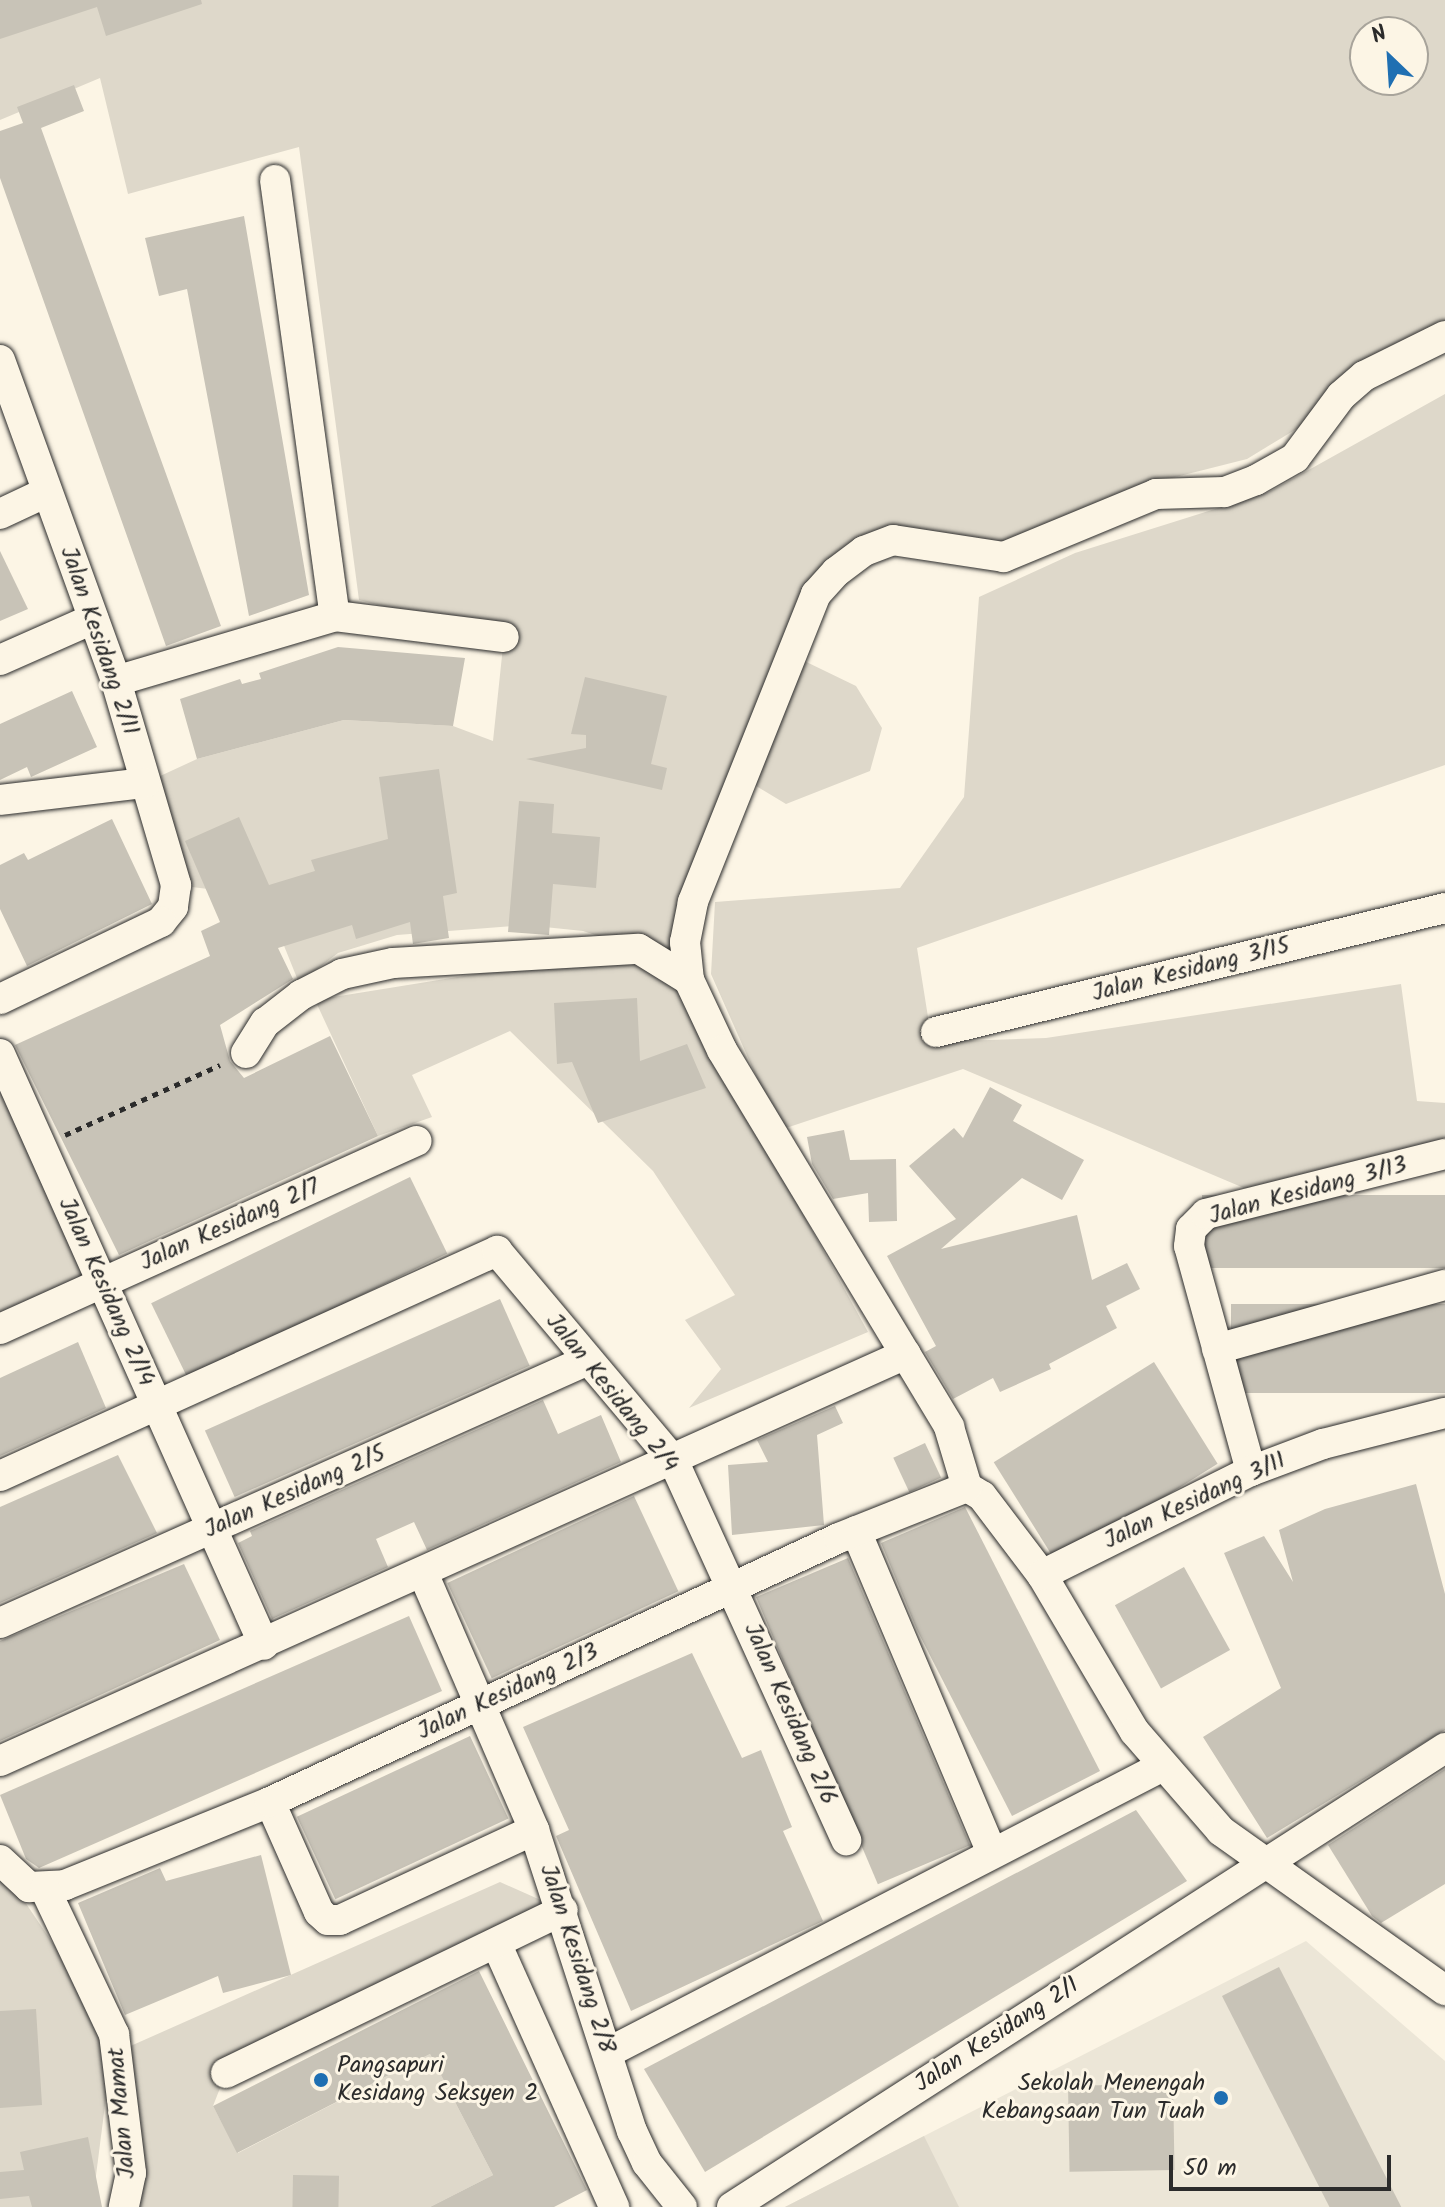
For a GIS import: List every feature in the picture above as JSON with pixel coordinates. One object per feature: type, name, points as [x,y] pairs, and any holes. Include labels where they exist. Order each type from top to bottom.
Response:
[{"type":"street","points":[[275,180],[335,616]]},
{"type":"street","points":[[1445,336],[1364,376],[1341,396],[1295,458],[1256,480],[1224,492],[1156,494],[1004,557],[893,540],[864,551],[836,572],[816,594],[693,902],[685,942],[689,980],[722,1050],[949,1427],[967,1487],[982,1496],[1042,1575],[1161,1767],[1221,1831],[1445,1990]]},
{"type":"street","name":"Jalan Kesidang 2/11","points":[[0,999],[161,922],[173,907],[176,885],[116,681],[1,369]]},
{"type":"street","points":[[0,514],[47,492]]},
{"type":"street","points":[[116,681],[335,616],[504,637]]},
{"type":"street","points":[[0,660],[93,619]]},
{"type":"street","points":[[0,800],[145,783]]},
{"type":"street","name":"Jalan Kesidang 3/15","points":[[936,1032],[1445,908]]},
{"type":"street","points":[[246,1053],[265,1023],[301,995],[342,974],[393,963],[639,949],[689,980]]},
{"type":"street","name":"Jalan Kesidang 2/14","points":[[0,1054],[264,1645]]},
{"type":"street","name":"Jalan Kesidang 2/7","points":[[0,1329],[416,1141]]},
{"type":"street","name":"Jalan Kesidang 3/13","points":[[1217,1349],[1189,1246],[1191,1229],[1206,1214],[1445,1154]]},
{"type":"street","name":"Jalan Kesidang 2/4","points":[[157,1405],[497,1251],[673,1460],[733,1587]]},
{"type":"street","points":[[1251,1471],[1217,1349],[1445,1285]]},
{"type":"street","points":[[0,1761],[906,1354]]},
{"type":"street","name":"Jalan Kesidang 2/5","points":[[0,1623],[588,1360]]},
{"type":"street","points":[[0,1476],[157,1405]]},
{"type":"street","name":"Jalan Kesidang 3/11","points":[[1042,1575],[1251,1471],[1323,1444],[1445,1413]]},
{"type":"street","name":"Jalan Kesidang 2/3","points":[[45,1889],[270,1802],[856,1531],[967,1487]]},
{"type":"street","points":[[856,1531],[992,1853]]},
{"type":"street","name":"Jalan Kesidang 2/8","points":[[423,1573],[482,1703],[534,1830],[647,2163],[682,2207]]},
{"type":"street","name":"Jalan Kesidang 2/6","points":[[733,1587],[846,1840]]},
{"type":"street","name":"Jalan Kesidang 2/1","points":[[732,2207],[1445,1748]]},
{"type":"street","points":[[609,2052],[1161,1767]]},
{"type":"street","points":[[270,1802],[319,1912],[328,1920],[340,1920],[534,1830]]},
{"type":"street","points":[[0,1860],[29,1887],[45,1889]]},
{"type":"street","name":"Jalan Mamat","points":[[45,1889],[114,2034],[131,2173],[124,2207]]},
{"type":"street","points":[[226,2073],[497,1945],[563,1910]]},
{"type":"street","points":[[497,1945],[614,2207]]},
{"type":"path","points":[[41,1146],[246,1053]]},
{"type":"shaded area","points":[[0,0],[1445,0],[1445,339],[1247,459],[1140,486],[981,557],[864,551],[792,655],[856,686],[882,728],[870,771],[786,804],[743,778],[668,968],[868,1332],[689,1408],[721,1369],[685,1320],[735,1295],[653,1171],[510,1031],[412,1075],[432,1117],[378,1136],[315,1000],[636,948],[583,931],[525,925],[397,935],[338,953],[299,983],[264,896],[176,885],[145,783],[197,759],[344,720],[453,726],[493,741],[504,637],[359,600],[299,147],[128,194],[100,78],[0,120]]},
{"type":"shaded area","points":[[1445,394],[1445,765],[917,948],[932,1042],[1046,1038],[1401,984],[1417,1101],[1445,1103],[1445,1149],[1251,1191],[963,1069],[780,1130],[711,974],[715,902],[900,888],[964,797],[979,597],[1075,553],[1269,492]]},
{"type":"shaded area","points":[[0,1054],[102,1283],[0,1329]]},
{"type":"shaded area","points":[[0,1865],[114,2034],[92,2207],[0,2207]]},
{"type":"shaded area","points":[[500,1882],[563,1910],[226,2073],[213,2106],[238,2153],[430,2054],[493,2175],[430,2207],[121,2207],[117,2052]]},
{"type":"shaded area","name":"Sekolah Menengah Kebangsaan Tun Tuah","points":[[1306,1941],[1445,2061],[1445,2207],[785,2207]]},
{"type":"shaded area","points":[[924,2136],[959,2207],[785,2207]]},
{"type":"building","points":[[0,0],[201,0],[202,4],[106,36],[97,7],[0,39]]},
{"type":"building","points":[[74,85],[84,111],[41,128],[221,626],[166,646],[0,178],[0,131],[23,123],[17,107]]},
{"type":"building","points":[[244,216],[309,595],[249,616],[187,289],[159,296],[145,238]]},
{"type":"building","points":[[0,551],[28,609],[0,621]]},
{"type":"building","points":[[338,647],[465,658],[453,726],[344,720],[197,759],[180,699],[240,679],[242,684],[261,679],[259,673]]},
{"type":"building","points":[[585,677],[667,696],[651,764],[667,768],[662,790],[526,759],[586,748],[586,735],[571,734]]},
{"type":"building","points":[[72,691],[97,747],[31,777],[27,767],[0,780],[0,724]]},
{"type":"building","points":[[439,769],[457,893],[443,896],[449,938],[413,944],[410,922],[356,939],[352,925],[278,948],[293,979],[220,1025],[230,1061],[244,1078],[330,1036],[378,1136],[119,1255],[15,1045],[210,956],[201,931],[220,922],[185,841],[239,817],[269,885],[315,871],[311,860],[388,839],[379,777]]},
{"type":"building","points":[[519,801],[554,804],[552,833],[600,837],[596,888],[553,884],[549,935],[508,932]]},
{"type":"building","points":[[112,819],[152,904],[27,966],[0,909],[0,865],[24,853],[28,860]]},
{"type":"building","points":[[637,998],[640,1061],[687,1044],[706,1088],[598,1123],[572,1062],[557,1064],[554,1003]]},
{"type":"building","points":[[990,1087],[1022,1105],[1013,1121],[1084,1160],[1062,1200],[1022,1178],[941,1249],[1077,1215],[1092,1280],[1127,1263],[1140,1289],[1106,1306],[1117,1328],[1049,1364],[1051,1369],[1000,1392],[993,1378],[953,1399],[925,1352],[936,1346],[887,1256],[956,1219],[909,1166],[954,1128],[963,1138]]},
{"type":"building","points":[[844,1130],[850,1160],[896,1159],[897,1221],[869,1222],[868,1193],[833,1199],[812,1164],[807,1137]]},
{"type":"building","points":[[410,1177],[447,1253],[188,1380],[151,1303]]},
{"type":"building","points":[[1202,1195],[1445,1195],[1445,1268],[1202,1268]]},
{"type":"building","points":[[500,1299],[530,1366],[235,1497],[205,1430]]},
{"type":"building","points":[[1231,1304],[1445,1304],[1445,1393],[1231,1393]]},
{"type":"building","points":[[78,1342],[106,1408],[0,1456],[0,1378]]},
{"type":"building","points":[[1154,1362],[1218,1464],[1057,1564],[994,1462]]},
{"type":"building","points":[[543,1400],[558,1434],[601,1415],[621,1462],[427,1550],[414,1522],[376,1539],[388,1567],[272,1619],[238,1543],[252,1536],[250,1531]]},
{"type":"building","points":[[835,1406],[843,1423],[817,1435],[824,1525],[732,1535],[728,1465],[768,1462],[757,1440]]},
{"type":"building","points":[[925,1443],[941,1477],[909,1492],[893,1458]]},
{"type":"building","points":[[118,1455],[157,1533],[0,1603],[0,1507]]},
{"type":"building","points":[[1416,1484],[1445,1594],[1445,1730],[1267,1838],[1203,1737],[1281,1688],[1224,1553],[1264,1536],[1293,1582],[1279,1530],[1325,1509]]},
{"type":"building","points":[[634,1496],[678,1591],[492,1678],[447,1583]]},
{"type":"building","points":[[965,1507],[1100,1771],[1012,1816],[917,1630],[881,1543]]},
{"type":"building","points":[[848,1558],[970,1845],[878,1884],[756,1597]]},
{"type":"building","points":[[184,1564],[220,1640],[0,1741],[0,1641]]},
{"type":"building","points":[[1184,1567],[1230,1650],[1161,1688],[1115,1605]]},
{"type":"building","points":[[409,1616],[442,1691],[39,1868],[26,1859],[0,1795]]},
{"type":"building","points":[[692,1653],[742,1758],[761,1750],[792,1827],[783,1831],[823,1921],[631,2011],[556,1836],[569,1830],[523,1727]]},
{"type":"building","points":[[470,1736],[508,1818],[335,1899],[297,1817]]},
{"type":"building","points":[[1445,1769],[1445,1884],[1381,1923],[1372,1916],[1328,1845]]},
{"type":"building","points":[[1136,1810],[1187,1881],[705,2172],[644,2069]]},
{"type":"building","points":[[261,1855],[291,1975],[223,1993],[218,1976],[125,2015],[78,1903],[160,1868],[166,1881]]},
{"type":"building","points":[[1279,1967],[1401,2207],[1329,2207],[1222,1996]]},
{"type":"building","name":"Pangsapuri Kesidang Seksyen 2","points":[[479,1971],[587,2190],[554,2207],[430,2207],[493,2175],[430,2054],[237,2153],[213,2106]]},
{"type":"building","points":[[36,2009],[42,2105],[0,2108],[0,2011]]},
{"type":"building","points":[[1173,2084],[1175,2170],[1070,2172],[1068,2086]]},
{"type":"building","points":[[88,2137],[102,2207],[32,2207],[29,2196],[0,2199],[0,2172],[24,2170],[20,2152]]},
{"type":"building","points":[[293,2175],[339,2176],[338,2207],[292,2207]]},
{"type":"place","name":"Pangsapuri Kesidang Seksyen 2","points":[[321,2080]]},
{"type":"place","name":"Sekolah Menengah Kebangsaan Tun Tuah","points":[[1221,2098]]}]
